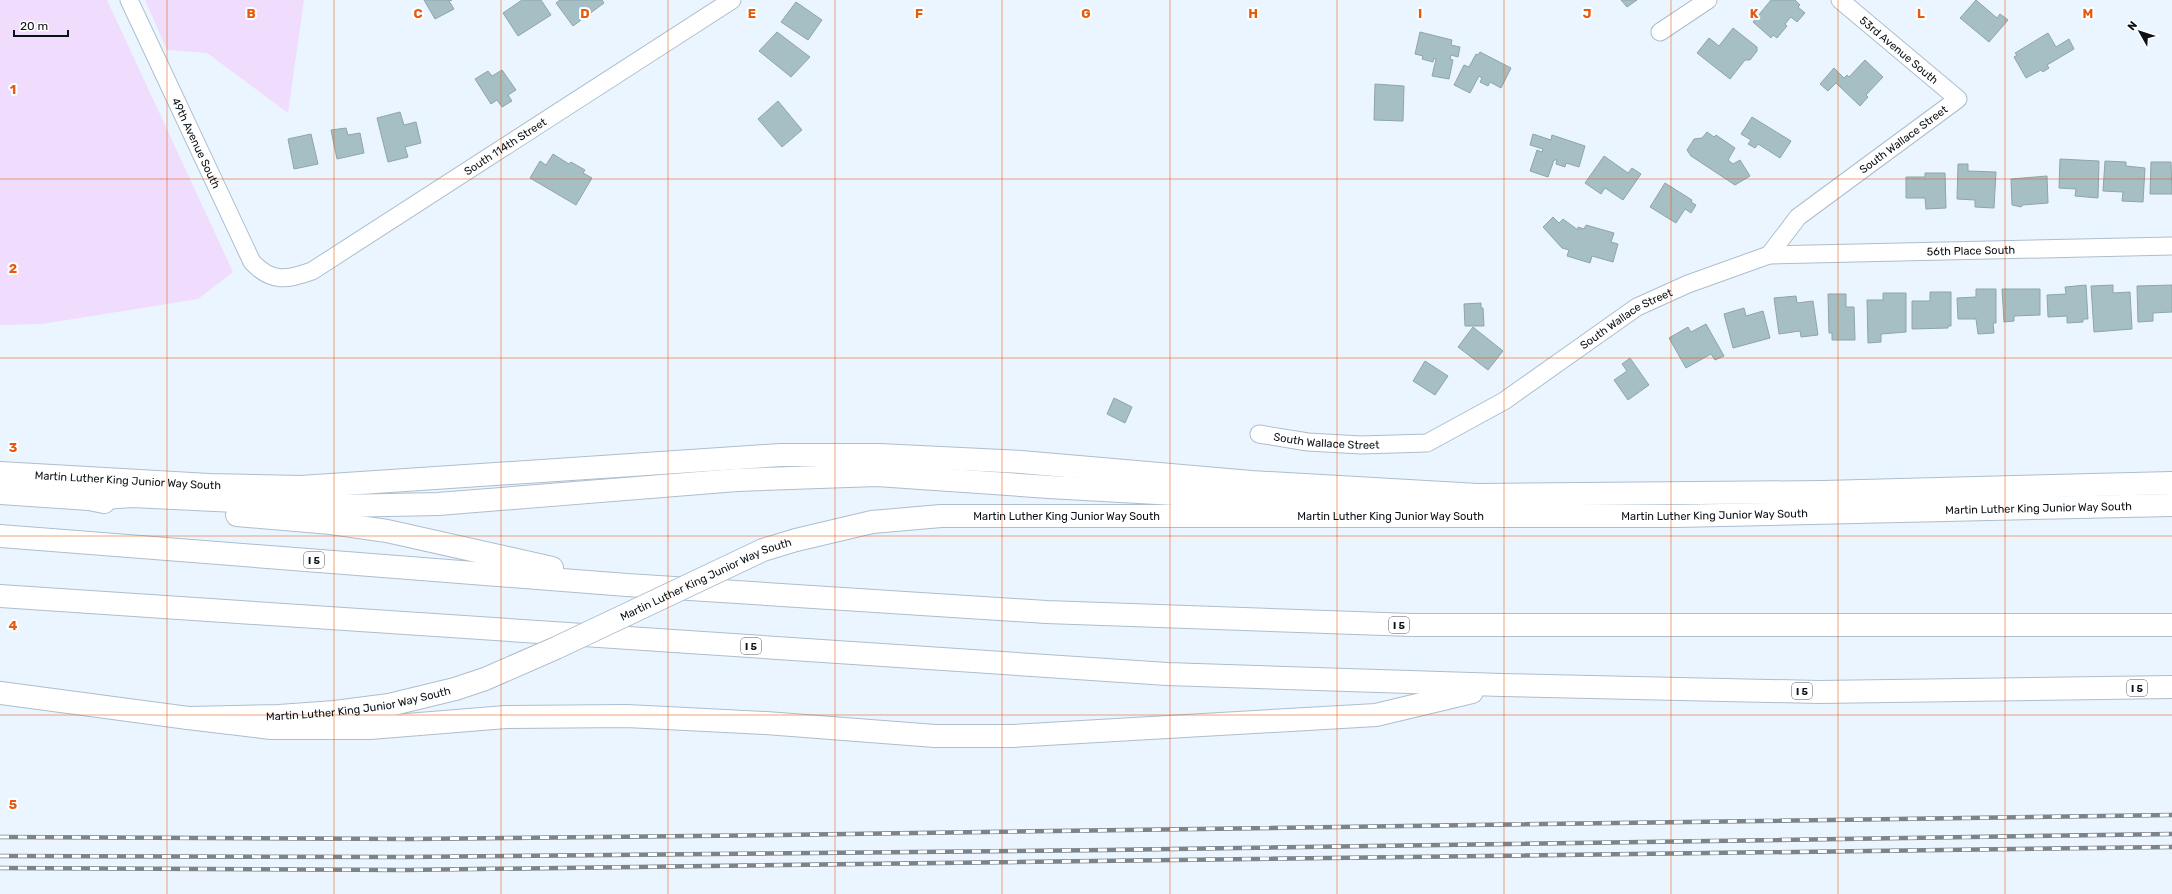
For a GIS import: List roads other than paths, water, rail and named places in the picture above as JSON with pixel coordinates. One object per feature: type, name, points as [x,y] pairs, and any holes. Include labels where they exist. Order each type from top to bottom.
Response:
[{"type":"main road","name":"Martin Luther King Junior Way South","points":[[0,473],[209,485],[301,488],[781,455],[879,455],[1021,462],[1251,482],[1478,495],[1823,492],[2172,483]]},
{"type":"main road","points":[[89,499],[132,496],[338,506],[438,504],[737,480],[877,475],[1065,488],[1319,502],[1442,504],[1478,495]]},
{"type":"main road","points":[[0,493],[89,499],[132,507],[331,523],[387,531],[627,585]]},
{"type":"main road","name":"Martin Luther King Junior Way South","points":[[0,694],[188,718],[279,716],[335,712],[389,704],[455,689],[485,679],[556,648],[763,550],[796,540],[872,522],[941,516],[1676,516],[2172,505]]},
{"type":"main road","name":"I 5","points":[[0,536],[627,585],[1046,612],[1412,625],[2172,624]]},
{"type":"main road","name":"I 5","points":[[0,596],[1167,674],[1502,685],[1818,692],[2172,687]]},
{"type":"main road","points":[[188,718],[271,728],[370,728],[506,717],[627,716],[766,723],[935,736],[1013,736],[1376,715],[1502,685]]},
{"type":"street","name":"49th Avenue South","points":[[129,0],[252,262],[262,273],[273,277]]},
{"type":"street","name":"South 114th Street","points":[[273,277],[296,277],[312,271],[732,0]]},
{"type":"street","points":[[1660,32],[1708,0]]},
{"type":"street","name":"53rd Avenue South","points":[[1840,0],[1958,99]]},
{"type":"street","name":"South Wallace Street","points":[[1259,434],[1308,442],[1361,445],[1427,443],[1504,401],[1637,307],[1688,284],[1769,255],[1798,217],[1958,99]]},
{"type":"street","name":"56th Place South","points":[[1769,255],[2172,246]]},
{"type":"railway","points":[[0,837],[411,839],[2172,815]]},
{"type":"railway","points":[[0,856],[406,857],[1107,850],[2172,834]]},
{"type":"railway","points":[[0,868],[404,870],[2172,847]]}]
